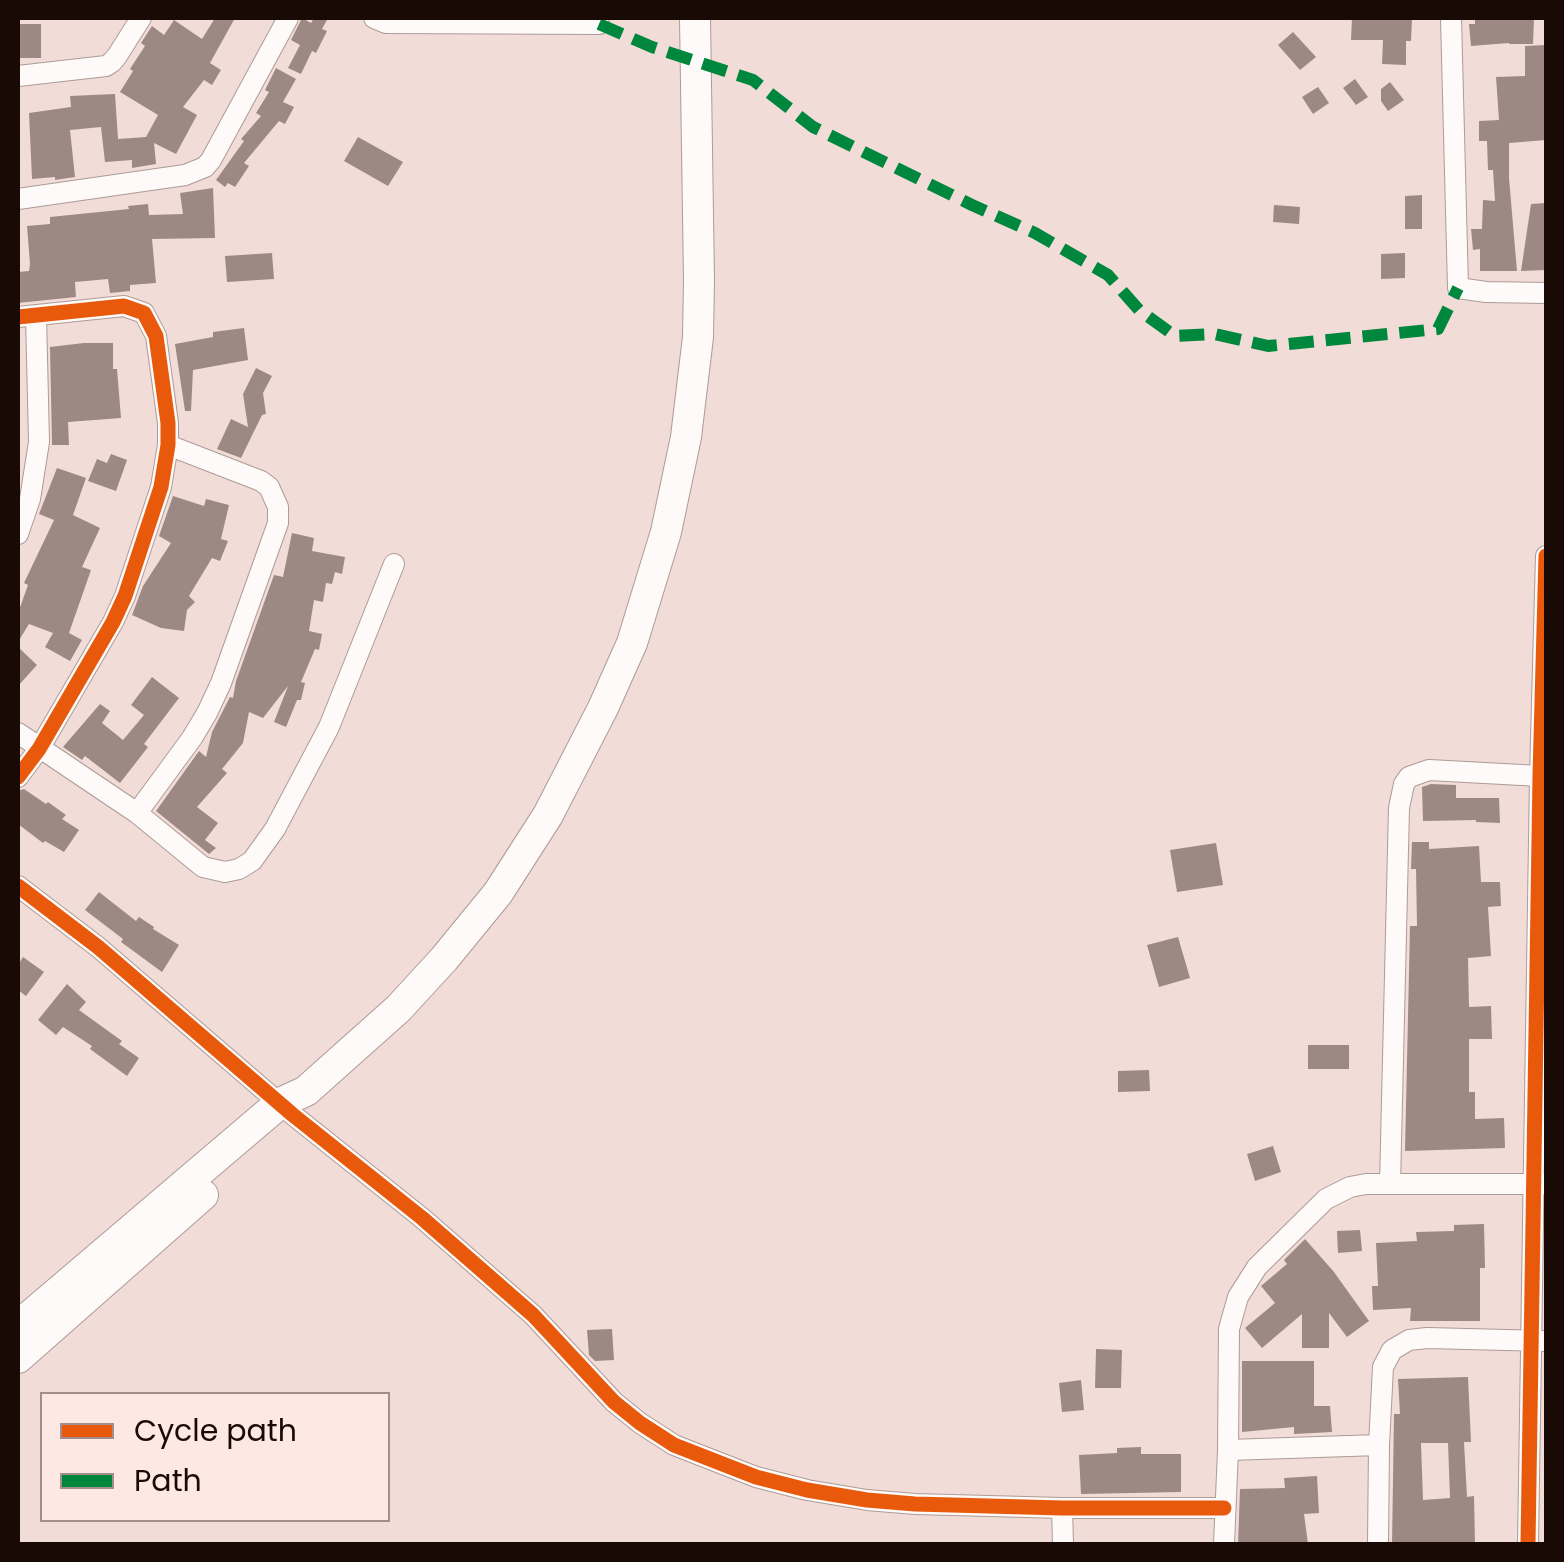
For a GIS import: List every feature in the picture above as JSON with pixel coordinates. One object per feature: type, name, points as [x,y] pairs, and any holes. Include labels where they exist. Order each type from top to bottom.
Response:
[{"type":"main road","points":[[18,1358],[398,1009],[444,959],[498,893],[548,815],[604,708],[632,643],[666,532],[686,437],[698,337],[694,18]]},
{"type":"main road","points":[[18,1326],[293,1103]]},
{"type":"street","points":[[18,76],[106,66],[141,18]]},
{"type":"street","points":[[18,199],[185,174],[204,167],[288,18]]},
{"type":"street","points":[[374,18],[386,23],[599,24]]},
{"type":"street","points":[[1452,18],[1458,288],[1546,293]]},
{"type":"street","points":[[18,534],[30,500],[39,442],[27,316],[124,306],[144,313],[156,336],[168,423],[161,487],[113,622],[39,749],[18,777]]},
{"type":"street","points":[[136,813],[207,713],[278,522],[278,507],[269,486],[168,444]]},
{"type":"street","points":[[1528,1544],[1539,1341],[1540,776],[1546,556]]},
{"type":"street","points":[[18,734],[136,813],[202,867],[225,872],[238,870],[252,860],[275,829],[329,727],[394,564]]},
{"type":"street","points":[[1390,1184],[1399,808],[1404,784],[1409,777],[1429,770],[1540,776]]},
{"type":"street","points":[[18,886],[293,1103],[533,1315],[614,1402],[674,1445],[756,1477],[867,1500],[1062,1508],[1224,1508]]},
{"type":"street","points":[[1224,1544],[1229,1329],[1232,1313],[1257,1267],[1326,1200],[1350,1187],[1540,1184]]},
{"type":"street","points":[[1378,1544],[1384,1367],[1392,1350],[1409,1340],[1428,1338],[1539,1341]]},
{"type":"street","points":[[1228,1450],[1379,1445]]},
{"type":"street","points":[[1062,1508],[1063,1544]]},
{"type":"building","points":[[215,18],[235,18],[210,63],[221,70],[212,85],[204,80],[183,107],[197,115],[176,154],[154,143],[156,164],[132,168],[132,160],[105,162],[101,127],[70,130],[75,177],[32,179],[29,113],[71,107],[70,96],[115,94],[118,139],[146,137],[158,115],[120,92],[145,46],[141,43],[152,26],[164,35],[174,20],[202,39]]},
{"type":"building","points":[[302,18],[311,23],[314,18],[328,18],[322,29],[327,31],[301,74],[288,68],[300,45],[291,40]]},
{"type":"building","points":[[1352,18],[1412,18],[1411,41],[1406,41],[1406,65],[1382,64],[1383,40],[1351,40]]},
{"type":"building","points":[[1475,18],[1534,18],[1533,44],[1471,46],[1469,24],[1475,24]]},
{"type":"building","points":[[20,24],[41,24],[41,58],[20,58]]},
{"type":"building","points":[[1293,32],[1316,57],[1300,70],[1278,45]]},
{"type":"building","points":[[1546,45],[1546,140],[1509,143],[1517,271],[1480,271],[1480,249],[1473,250],[1471,229],[1482,229],[1483,200],[1495,201],[1493,170],[1488,170],[1487,141],[1479,141],[1479,121],[1499,120],[1496,77],[1525,76],[1525,46]]},
{"type":"building","points":[[276,68],[296,79],[283,102],[294,107],[285,124],[279,121],[244,163],[249,166],[235,187],[228,183],[225,187],[216,180],[244,141],[241,139],[261,116],[256,113],[269,92],[265,90]]},
{"type":"building","points":[[1355,79],[1368,97],[1356,105],[1343,88]]},
{"type":"building","points":[[1390,82],[1404,100],[1388,111],[1381,101],[1381,89]]},
{"type":"building","points":[[1318,87],[1329,103],[1313,114],[1302,97]]},
{"type":"building","points":[[358,137],[403,162],[388,186],[344,161]]},
{"type":"building","points":[[213,188],[215,238],[152,239],[156,283],[130,285],[130,291],[110,293],[108,279],[75,282],[76,297],[18,303],[18,272],[29,271],[30,264],[27,226],[50,224],[50,217],[148,204],[149,215],[183,214],[180,193]]},
{"type":"building","points":[[1422,195],[1422,229],[1405,229],[1405,196]]},
{"type":"building","points":[[1546,203],[1546,270],[1521,271],[1531,204]]},
{"type":"building","points":[[1274,205],[1300,207],[1299,224],[1273,222]]},
{"type":"building","points":[[272,253],[274,279],[227,282],[225,256]]},
{"type":"building","points":[[1405,253],[1405,278],[1381,279],[1381,254]]},
{"type":"building","points":[[244,328],[248,360],[193,370],[191,411],[185,411],[175,344],[213,337],[213,332]]},
{"type":"building","points":[[113,343],[121,418],[68,422],[69,445],[52,445],[50,347]]},
{"type":"building","points":[[256,368],[272,376],[263,393],[266,414],[241,458],[217,449],[231,419],[248,427],[243,394]]},
{"type":"building","points":[[111,454],[127,460],[116,491],[88,481],[97,459],[107,463]]},
{"type":"building","points":[[57,468],[86,478],[73,515],[100,528],[82,567],[91,570],[69,633],[82,640],[70,661],[45,647],[53,633],[29,624],[18,642],[18,613],[28,585],[24,583],[54,520],[39,514]]},
{"type":"building","points":[[173,496],[204,506],[206,499],[229,505],[221,539],[228,541],[220,561],[212,558],[189,596],[195,602],[187,610],[184,631],[161,628],[132,615],[143,586],[171,543],[159,536]]},
{"type":"building","points":[[292,533],[314,538],[312,551],[345,557],[342,574],[335,572],[332,584],[326,583],[323,602],[314,600],[309,631],[322,634],[319,650],[315,649],[301,682],[305,683],[301,700],[297,700],[286,727],[274,722],[288,686],[263,718],[249,712],[243,743],[222,769],[227,773],[197,807],[218,823],[205,840],[216,848],[209,854],[156,811],[199,751],[206,757],[212,732],[230,697],[233,698],[274,575],[283,577]]},
{"type":"building","points":[[18,647],[37,665],[18,686]]},
{"type":"building","points":[[152,677],[179,698],[120,783],[85,756],[82,760],[63,747],[100,704],[110,711],[102,723],[123,740],[144,715],[131,705]]},
{"type":"building","points":[[1456,785],[1456,798],[1499,798],[1500,823],[1423,821],[1422,787]]},
{"type":"building","points":[[24,789],[66,815],[62,819],[79,830],[64,852],[43,843],[18,824],[18,791]]},
{"type":"building","points":[[1412,842],[1429,842],[1429,849],[1479,846],[1481,882],[1500,882],[1501,906],[1488,907],[1491,956],[1468,958],[1469,1007],[1491,1006],[1492,1039],[1469,1039],[1469,1092],[1475,1092],[1475,1119],[1504,1118],[1505,1148],[1405,1151],[1410,926],[1417,926]]},
{"type":"building","points":[[1216,843],[1223,885],[1177,892],[1170,850]]},
{"type":"building","points":[[99,892],[136,921],[139,917],[179,945],[162,972],[85,910]]},
{"type":"building","points":[[1178,937],[1190,978],[1159,987],[1147,945]]},
{"type":"building","points":[[23,957],[44,972],[26,996],[18,990],[18,965]]},
{"type":"building","points":[[67,984],[86,1002],[79,1010],[139,1058],[127,1076],[63,1027],[56,1035],[38,1020]]},
{"type":"building","points":[[1308,1045],[1349,1045],[1349,1069],[1308,1069]]},
{"type":"building","points":[[1149,1070],[1150,1091],[1118,1092],[1118,1071]]},
{"type":"building","points":[[1273,1146],[1281,1172],[1255,1181],[1247,1154]]},
{"type":"building","points":[[1484,1224],[1480,1321],[1410,1321],[1411,1308],[1373,1310],[1372,1286],[1378,1286],[1376,1243],[1417,1241],[1416,1232],[1454,1231],[1454,1225]]},
{"type":"building","points":[[1360,1230],[1362,1251],[1338,1253],[1337,1231]]},
{"type":"building","points":[[1305,1239],[1369,1321],[1347,1337],[1329,1313],[1329,1348],[1302,1348],[1302,1314],[1262,1348],[1245,1328],[1275,1303],[1261,1286],[1287,1264],[1284,1260]]},
{"type":"building","points":[[612,1329],[614,1360],[595,1361],[589,1355],[587,1330]]},
{"type":"building","points":[[1096,1349],[1122,1350],[1121,1388],[1095,1388]]},
{"type":"building","points":[[1242,1361],[1314,1361],[1314,1406],[1330,1406],[1332,1432],[1294,1434],[1294,1427],[1242,1432]]},
{"type":"building","points":[[1468,1377],[1471,1442],[1464,1442],[1467,1497],[1474,1496],[1475,1544],[1392,1544],[1394,1414],[1400,1414],[1398,1379]],"holes":[[[1421,1443],[1448,1443],[1450,1498],[1423,1500]]]},
{"type":"building","points":[[1081,1380],[1084,1410],[1062,1412],[1059,1383]]},
{"type":"building","points":[[1141,1447],[1141,1454],[1181,1454],[1181,1492],[1081,1494],[1079,1455]]},
{"type":"building","points":[[1317,1476],[1319,1513],[1304,1514],[1308,1544],[1238,1544],[1240,1489],[1285,1488],[1284,1478]]},
{"type":"marked path","points":[[599,24],[652,47],[753,80],[813,127],[1035,233],[1108,275],[1139,310],[1175,336],[1215,334],[1268,346],[1438,329],[1458,288]]},
{"type":"cycle path","points":[[18,317],[124,306],[144,313],[156,336],[168,423],[161,487],[125,596],[39,749],[18,777]]},
{"type":"cycle path","points":[[1528,1544],[1546,556]]},
{"type":"cycle path","points":[[18,886],[98,947],[293,1115],[422,1218],[533,1315],[614,1402],[674,1445],[756,1477],[867,1500],[1062,1508],[1224,1508]]}]
